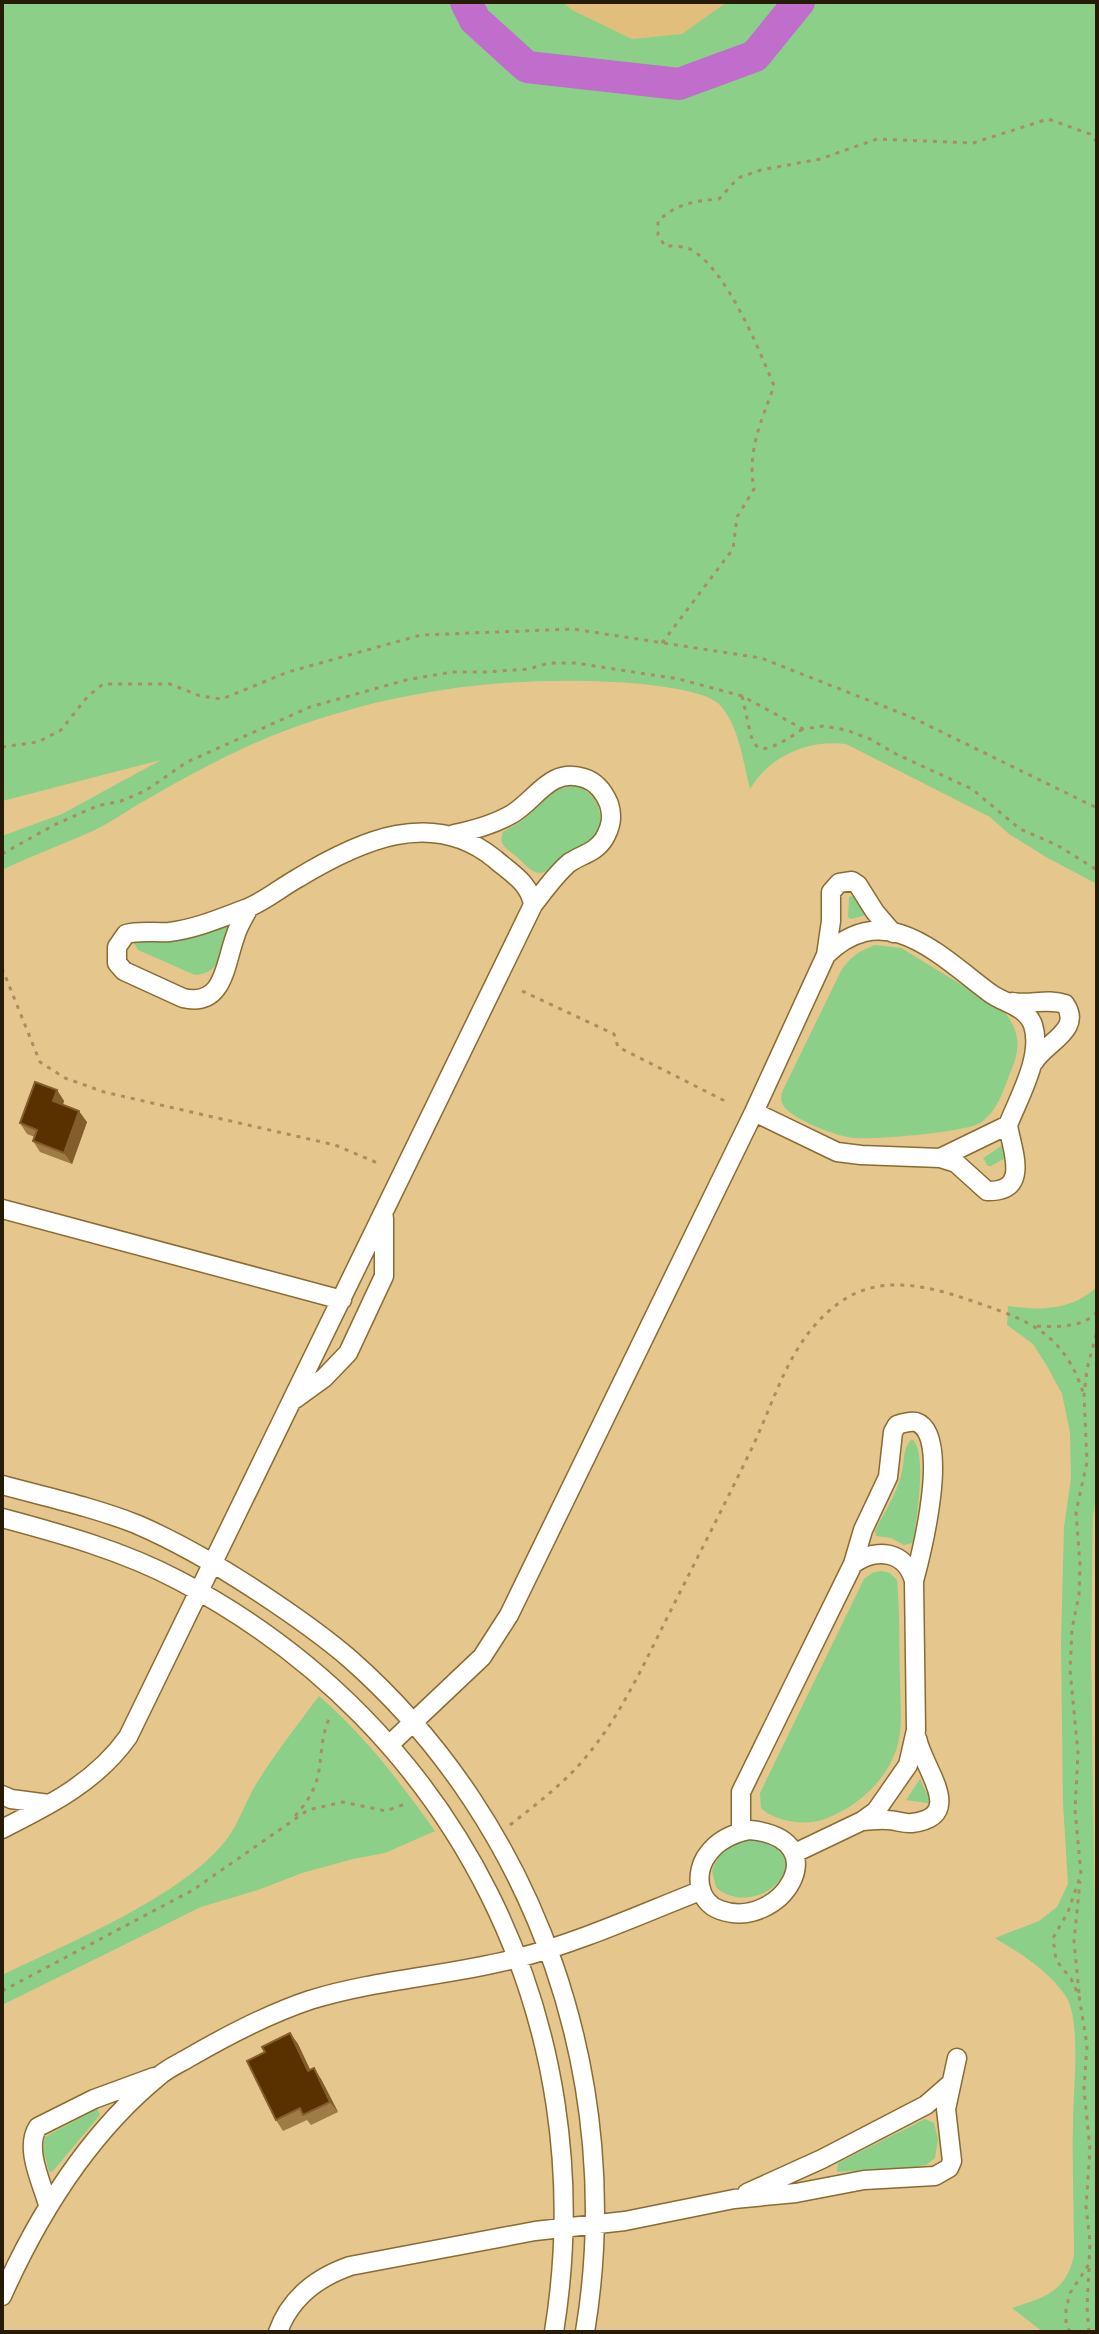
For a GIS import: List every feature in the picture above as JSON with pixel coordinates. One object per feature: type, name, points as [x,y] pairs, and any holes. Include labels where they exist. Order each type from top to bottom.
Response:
[{"type":"street","points":[[2,1829],[76,1789],[113,1758],[140,1714],[533,905],[569,863],[597,849],[612,820],[611,809],[600,788],[581,777],[559,778],[548,782],[516,811],[478,829],[450,834],[401,834],[340,853],[249,908],[180,930],[126,934],[117,947],[117,963],[124,971],[183,998],[191,1000],[208,996],[220,984],[237,930],[249,908]]},
{"type":"street","points":[[450,834],[481,847],[526,885],[533,905]]},
{"type":"street","points":[[389,1745],[482,1657],[509,1615],[754,1112],[826,955],[831,892],[839,883],[846,881],[858,885],[895,935]]},
{"type":"street","points":[[754,1112],[837,1152],[940,1158],[963,1168],[987,1191],[1003,1187],[1013,1180],[1017,1172],[1008,1125],[1035,1050],[1033,1027],[1022,1009],[1001,1001],[915,938],[877,929],[865,930],[840,941],[826,955]]},
{"type":"street","points":[[1001,1001],[1021,1004],[1052,1000],[1065,1004],[1070,1010],[1071,1024],[1068,1029],[1038,1055],[1028,1072]]},
{"type":"street","points":[[940,1158],[1008,1125]]},
{"type":"street","points":[[2,1209],[342,1300]]},
{"type":"street","points":[[292,1400],[338,1366],[373,1304],[384,1276],[384,1213]]},
{"type":"street","points":[[741,1832],[741,1792],[853,1564],[863,1530],[888,1477],[893,1432],[897,1425],[915,1422],[923,1426],[929,1436],[932,1452],[929,1519],[914,1581],[916,1730],[919,1750],[941,1803],[934,1814],[922,1821],[908,1824],[886,1820],[862,1821]]},
{"type":"street","points":[[2,1485],[135,1524],[213,1564],[296,1616],[339,1650],[413,1724],[450,1769],[508,1860],[547,1949],[572,2019],[591,2120],[595,2253],[585,2332]]},
{"type":"street","points":[[2,1518],[70,1536],[125,1556],[199,1592],[277,1643],[328,1682],[389,1745],[447,1820],[479,1875],[519,1958],[541,2027],[551,2073],[559,2124],[564,2227],[554,2332]]},
{"type":"street","points":[[853,1564],[862,1557],[885,1553],[904,1561],[914,1581]]},
{"type":"street","points":[[795,1853],[862,1821],[876,1811],[908,1765],[916,1730]]},
{"type":"street","points":[[2,1795],[49,1804]]},
{"type":"street","points":[[750,1830],[778,1835],[795,1853],[796,1869],[786,1891],[778,1899],[753,1912],[727,1912],[715,1908],[700,1891],[699,1879],[708,1854],[728,1837],[750,1830]]},
{"type":"street","points":[[48,2205],[32,2148],[38,2127],[94,2099],[160,2074],[247,2026],[310,2001],[361,1988],[519,1958],[700,1891]]},
{"type":"street","points":[[278,2332],[282,2320],[301,2293],[336,2271],[369,2262],[734,2199],[796,2193],[864,2180],[935,2176],[949,2168],[952,2161],[946,2109],[957,2058]]},
{"type":"street","points":[[2,2296],[48,2205],[77,2161],[160,2074]]},
{"type":"street","points":[[734,2199],[822,2159],[926,2105],[949,2085]]},
{"type":"street","points":[[822,2159],[831,2186]]},
{"type":"path","points":[[662,643],[733,549],[737,517],[754,489],[750,468],[753,442],[774,386],[734,298],[699,255],[686,247],[665,246],[658,235],[658,221],[670,210],[692,201],[719,199],[738,178],[820,159],[877,139],[973,143],[1048,119],[1090,134],[1097,142]]},
{"type":"path","points":[[2,747],[38,742],[61,730],[88,696],[103,684],[170,684],[200,696],[222,699],[288,672],[421,635],[573,629],[761,658],[911,717],[1097,808]]},
{"type":"path","points":[[2,854],[82,812],[145,791],[187,762],[310,707],[406,680],[452,672],[529,669],[549,663],[575,663],[679,679],[742,696],[803,729]]},
{"type":"path","points":[[742,696],[749,734],[754,745],[760,749],[777,746],[803,729],[824,726],[846,730],[972,789],[1020,829],[1057,845],[1097,870]]},
{"type":"path","points":[[2,968],[40,1062],[65,1078],[104,1092],[335,1145],[380,1164]]},
{"type":"path","points":[[522,991],[614,1034],[618,1047],[729,1103]]},
{"type":"path","points":[[510,1825],[544,1799],[580,1763],[626,1699],[751,1450],[790,1357],[817,1321],[841,1301],[868,1288],[900,1284],[947,1292],[1018,1317],[1049,1334],[1076,1372],[1084,1396]]},
{"type":"path","points":[[1037,1326],[1080,1323],[1097,1312]]},
{"type":"path","points":[[1089,2332],[1087,2285],[1090,2242],[1086,2206],[1090,2149],[1084,2089],[1087,2045],[1074,1941],[1081,1874],[1075,1809],[1078,1753],[1070,1670],[1072,1629],[1079,1595],[1076,1512],[1087,1462],[1084,1396],[1097,1331]]},
{"type":"path","points":[[292,1819],[316,1787],[322,1764],[323,1736],[331,1714]]},
{"type":"path","points":[[2,1991],[193,1890],[308,1810],[343,1802],[386,1811],[408,1803]]},
{"type":"path","points":[[1079,1996],[1071,1979],[1056,1960],[1053,1938],[1068,1912],[1081,1874]]},
{"type":"path","points":[[1070,2332],[1066,2324],[1066,2309],[1070,2293],[1089,2264]]},
{"type":"shaded area","points":[[563,2],[727,2],[682,34],[632,39],[572,10]]},
{"type":"green space","points":[[2,2],[563,2],[572,10],[632,39],[682,34],[727,2],[1097,2],[1097,884],[1009,834],[990,817],[846,744],[818,744],[791,752],[768,767],[750,789],[731,722],[719,704],[711,699],[684,690],[652,685],[566,681],[472,686],[425,693],[379,702],[289,729],[220,760],[97,829],[2,870],[2,836],[62,814],[161,760],[2,801]]},
{"type":"green space","points":[[573,785],[588,793],[598,806],[600,822],[597,830],[589,840],[548,870],[534,872],[504,846],[503,832],[522,821],[554,791]]},
{"type":"green space","points":[[860,893],[870,914],[851,919],[848,917],[849,897]]},
{"type":"green space","points":[[225,924],[228,931],[219,960],[210,970],[195,975],[138,950],[133,941]]},
{"type":"green space","points":[[875,945],[901,948],[1003,1010],[1009,1018],[1017,1039],[1014,1062],[996,1106],[980,1123],[919,1135],[854,1138],[816,1126],[795,1116],[783,1105],[783,1090],[841,971],[855,955]]},
{"type":"green space","points":[[1003,1145],[1009,1156],[988,1166],[983,1158]]},
{"type":"green space","points":[[1097,1287],[1097,1488],[1093,1516],[1091,1655],[1097,2055],[1097,2332],[1043,2332],[1012,2308],[1052,2292],[1065,2278],[1074,2256],[1073,2021],[1065,1995],[1050,1978],[1024,1956],[995,1938],[1039,1921],[1057,1907],[1068,1884],[1063,1803],[1061,1642],[1064,1527],[1071,1478],[1070,1432],[1062,1394],[1047,1366],[1033,1344],[1007,1325],[1008,1306],[1055,1307],[1077,1300]]},
{"type":"green space","points":[[912,1439],[919,1457],[920,1486],[914,1539],[912,1543],[904,1545],[891,1538],[876,1536],[875,1531],[896,1490],[905,1451]]},
{"type":"green space","points":[[881,1571],[890,1573],[897,1580],[901,1716],[895,1753],[876,1784],[858,1801],[836,1814],[809,1822],[775,1817],[761,1808],[760,1793],[864,1579]]},
{"type":"green space","points":[[319,1696],[381,1760],[435,1831],[385,1853],[302,1873],[201,1907],[2,2005],[2,1975],[122,1917],[183,1880],[207,1860],[231,1833],[258,1781]]},
{"type":"green space","points":[[920,1779],[930,1800],[928,1803],[906,1800]]},
{"type":"green space","points":[[748,1837],[783,1845],[786,1867],[780,1879],[764,1893],[734,1897],[716,1887],[712,1871],[726,1850]]},
{"type":"green space","points":[[97,2109],[100,2115],[49,2172],[43,2149],[45,2137]]},
{"type":"green space","points":[[925,2119],[934,2123],[938,2139],[935,2158],[926,2165],[837,2172],[838,2163]]},
{"type":"building","points":[[35,1082],[57,1090],[53,1101],[79,1111],[64,1153],[33,1141],[37,1130],[20,1123]]},
{"type":"building","points":[[290,2033],[308,2071],[314,2068],[330,2102],[303,2115],[300,2108],[276,2120],[247,2061],[265,2052],[262,2047]]},
{"type":"waterway","points":[[466,2],[475,20],[527,67],[679,84],[755,56],[799,2]]}]
